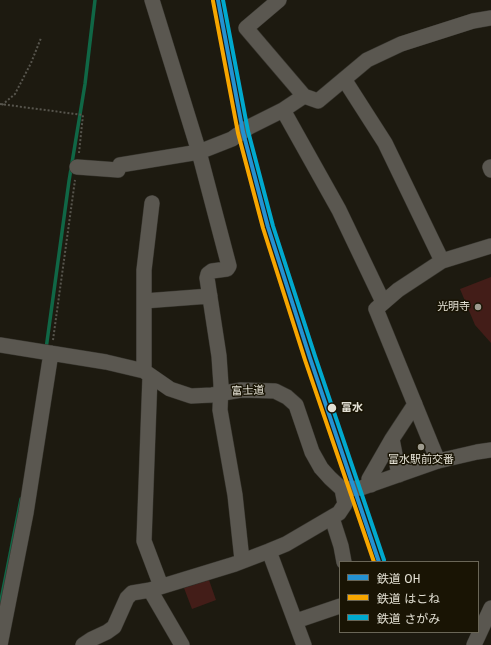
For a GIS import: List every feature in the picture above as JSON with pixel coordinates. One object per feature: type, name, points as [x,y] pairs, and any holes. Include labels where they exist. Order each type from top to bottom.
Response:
[{"type":"street","points":[[152,0],[199,152],[229,266],[227,269],[212,271],[208,274],[207,278],[219,356],[221,392],[220,410],[235,495],[242,560]]},
{"type":"street","points":[[279,0],[246,28],[304,96],[318,101],[367,60],[401,44],[473,21],[491,18]]},
{"type":"street","points":[[344,79],[385,143],[442,261]]},
{"type":"street","points":[[77,167],[118,170],[120,165],[199,152],[232,139],[249,127],[283,110],[304,96]]},
{"type":"street","points":[[283,110],[339,210],[383,302]]},
{"type":"street","points":[[152,203],[144,270],[147,373],[144,541],[155,588],[182,645]]},
{"type":"street","points":[[438,461],[376,309],[398,290],[442,261],[491,246]]},
{"type":"street","points":[[144,301],[210,296]]},
{"type":"street","name":"富士道","points":[[0,345],[106,362],[147,373],[170,389],[191,396],[212,395],[221,392],[242,390],[275,391],[287,397],[296,405],[312,452],[321,468],[342,489]]},
{"type":"street","points":[[0,645],[26,512],[47,352]]},
{"type":"street","points":[[371,485],[369,479],[392,439],[415,404]]},
{"type":"street","points":[[392,439],[400,475]]},
{"type":"street","points":[[83,645],[114,627],[127,598],[132,593],[155,588],[269,551],[286,544],[332,518],[339,513],[345,504],[342,489],[360,488],[438,461],[491,450]]},
{"type":"street","points":[[332,518],[341,546],[344,561]]},
{"type":"street","points":[[269,551],[304,645]]},
{"type":"street","points":[[296,621],[339,606]]},
{"type":"street","points":[[474,645],[491,608]]},
{"type":"path","points":[[1,104],[14,94],[31,63],[41,38]]},
{"type":"path","points":[[1,104],[83,115],[77,167],[47,352]]},
{"type":"shaded area","name":"光明寺","points":[[491,277],[491,343],[475,325],[460,289]]},
{"type":"shaded area","points":[[209,580],[216,600],[192,609],[184,588]]},
{"type":"waterway","points":[[46,349],[69,181],[85,84],[95,0]]},
{"type":"waterway","points":[[0,605],[21,499]]},
{"type":"rail line","name":"OH","points":[[218,0],[243,132],[268,227],[310,358],[379,561]]},
{"type":"rail line","name":"さがみ","points":[[223,0],[248,131],[273,226],[384,560]]},
{"type":"rail line","name":"はこね","points":[[213,1],[238,133],[263,228],[305,360],[374,561]]},
{"type":"place","name":"光明寺","points":[[478,307]]},
{"type":"place","name":"富水","points":[[332,408]]},
{"type":"place","name":"富水駅前交番","points":[[421,447]]}]
